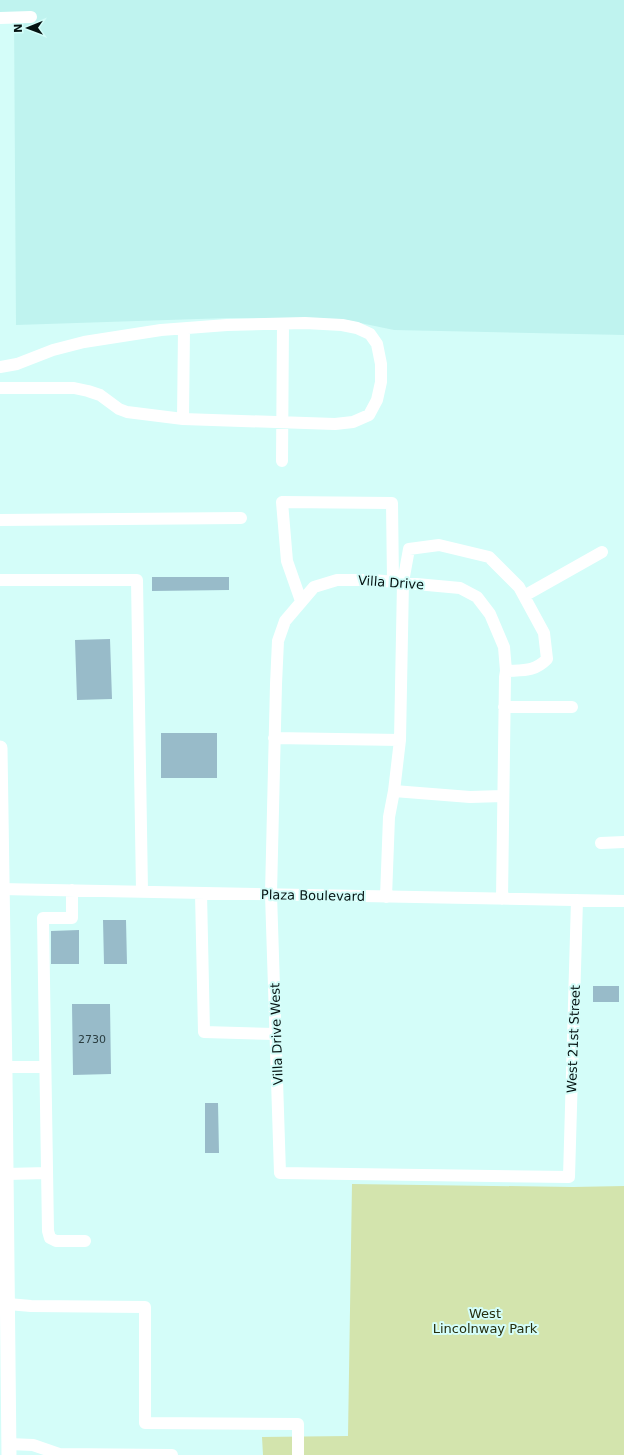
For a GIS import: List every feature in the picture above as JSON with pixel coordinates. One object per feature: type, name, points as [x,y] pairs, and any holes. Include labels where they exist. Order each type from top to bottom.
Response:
[{"type":"main road","points":[[0,748],[4,1073],[4,1266],[8,1304],[9,1449]]},
{"type":"street","points":[[0,18],[31,16]]},
{"type":"street","points":[[0,367],[17,364],[53,350],[84,342],[161,330],[227,325],[326,323],[357,328],[370,334],[377,344],[381,364],[381,382],[377,400],[369,415],[353,422],[335,424],[183,419],[127,412],[119,409],[100,395],[88,391],[0,388]]},
{"type":"street","points":[[282,461],[283,324]]},
{"type":"street","points":[[183,419],[184,329]]},
{"type":"street","points":[[301,601],[287,561],[282,502],[392,503],[398,582],[400,740],[390,817],[386,897]]},
{"type":"street","points":[[0,520],[241,518]]},
{"type":"street","points":[[398,582],[409,549],[439,545],[489,557],[520,587],[544,633],[548,659],[540,667],[506,671]]},
{"type":"street","points":[[524,596],[602,552]]},
{"type":"street","points":[[0,580],[137,580],[142,892]]},
{"type":"street","name":"Villa Drive","points":[[271,894],[274,738],[278,641],[285,621],[314,587],[337,580],[373,580],[460,588],[477,598],[490,614],[504,647],[506,671],[504,677],[502,899]]},
{"type":"street","points":[[504,707],[572,708]]},
{"type":"street","points":[[274,738],[400,740]]},
{"type":"street","points":[[394,791],[470,797],[503,796]]},
{"type":"street","points":[[601,843],[624,842]]},
{"type":"street","name":"Plaza Boulevard","points":[[1,889],[624,901]]},
{"type":"street","points":[[72,890],[72,918],[43,918],[48,1235],[56,1241],[85,1241]]},
{"type":"street","points":[[201,893],[204,1032],[276,1034]]},
{"type":"street","name":"Villa Drive West","points":[[271,894],[280,1173]]},
{"type":"street","name":"West 21st Street","points":[[280,1173],[569,1177],[576,900]]},
{"type":"street","points":[[4,1073],[45,1067]]},
{"type":"street","points":[[4,1178],[47,1173]]},
{"type":"street","points":[[8,1304],[31,1306],[145,1308],[145,1423],[298,1424],[298,1455]]},
{"type":"street","points":[[9,1449],[33,1445],[59,1454],[172,1455]]},
{"type":"shaded area","points":[[0,0],[624,0],[624,335],[394,330],[341,319],[228,318],[16,325],[14,17],[0,17]]},
{"type":"green space","name":"West Lincolnway Park","points":[[352,1184],[573,1187],[624,1186],[624,1455],[263,1455],[262,1437],[348,1436]]},
{"type":"building","points":[[152,577],[229,577],[229,590],[152,591]]},
{"type":"building","points":[[110,639],[112,699],[77,700],[75,640]]},
{"type":"building","points":[[161,733],[217,733],[217,778],[161,778]]},
{"type":"building","points":[[103,920],[126,920],[127,964],[104,964]]},
{"type":"building","points":[[79,930],[79,964],[51,964],[51,931]]},
{"type":"building","points":[[593,986],[619,986],[619,1002],[593,1002]]},
{"type":"building","points":[[72,1004],[110,1004],[111,1074],[73,1075]]},
{"type":"building","points":[[205,1103],[218,1103],[219,1153],[205,1153]]}]
